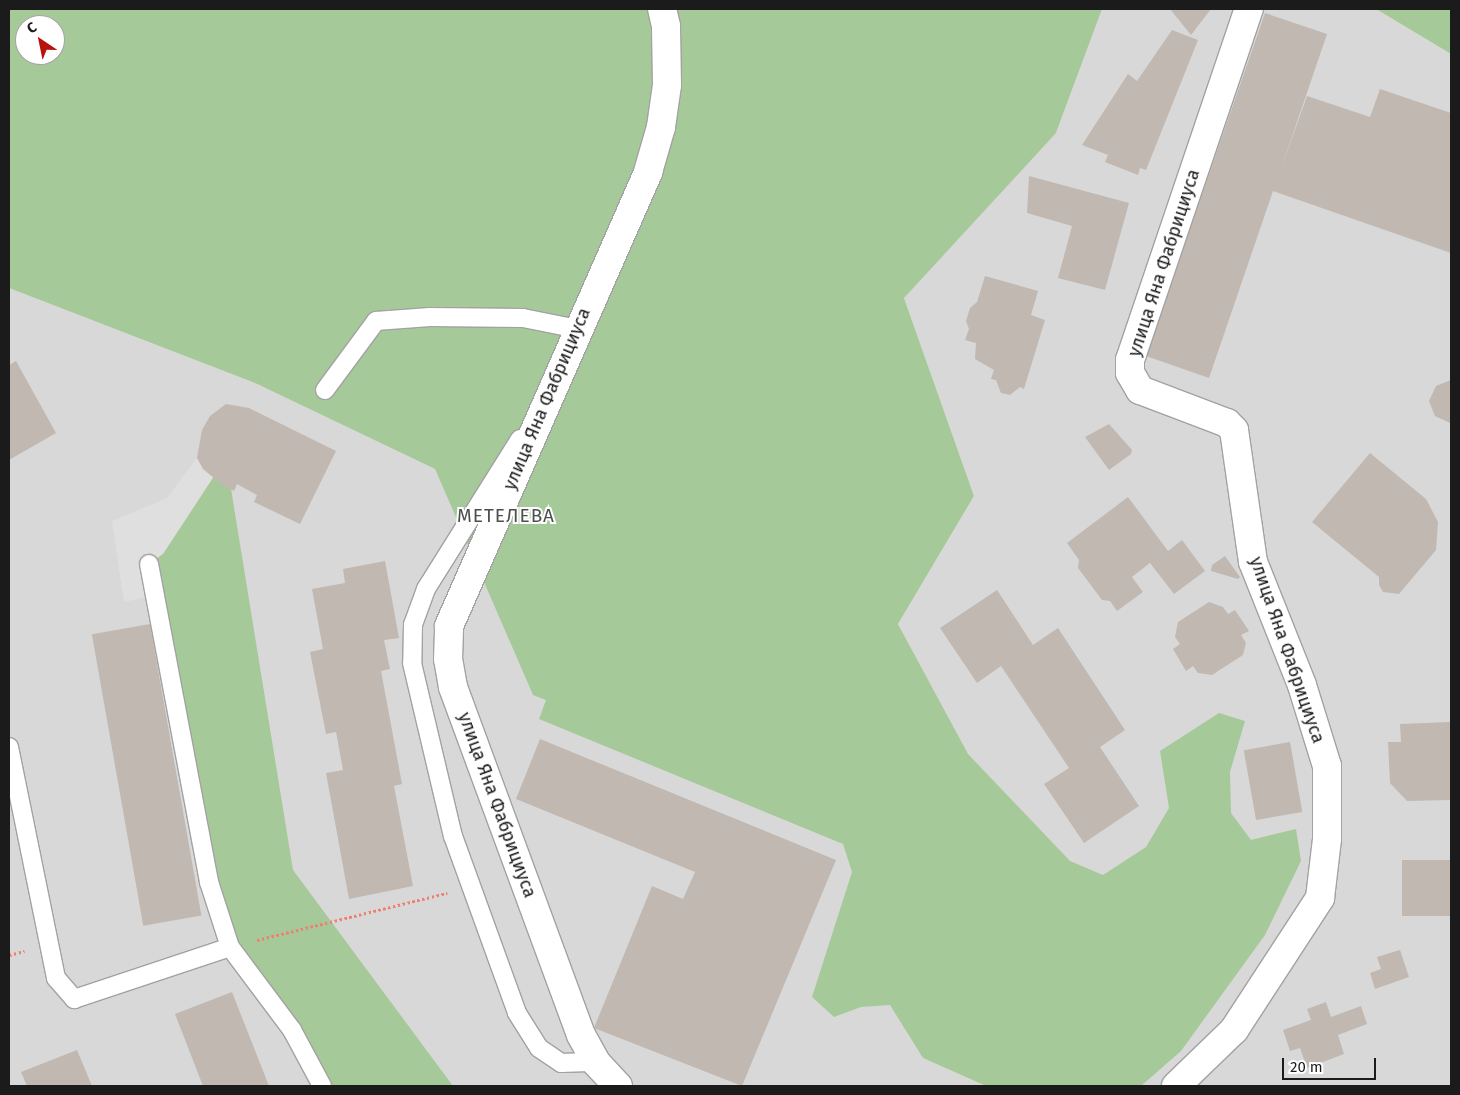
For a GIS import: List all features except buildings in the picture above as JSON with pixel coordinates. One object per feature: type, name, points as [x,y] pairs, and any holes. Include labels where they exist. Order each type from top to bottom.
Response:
[{"type":"street","name":"улица Яна Фабрициуса","points":[[618,1086],[596,1062],[577,1026],[453,687],[448,659],[449,626],[648,172],[661,127],[667,85],[666,26],[662,9]]},
{"type":"street","name":"улица Яна Фабрициуса","points":[[1176,1086],[1234,1030],[1320,898],[1327,840],[1327,766],[1302,685],[1253,562],[1234,430],[1227,423],[1140,390],[1130,374],[1130,360],[1249,9]]},
{"type":"lane","points":[[325,390],[376,321],[430,317],[523,318],[578,329]]},
{"type":"lane","points":[[556,381],[426,589],[413,624],[412,663],[453,836],[517,1013],[539,1048],[562,1063],[596,1062]]},
{"type":"lane","points":[[149,564],[209,882],[230,947],[292,1030],[322,1086]]},
{"type":"lane","points":[[9,747],[56,978],[74,1000],[230,947]]},
{"type":"path","points":[[230,947],[453,892]]},
{"type":"shaded area","points":[[1102,9],[1376,9],[1451,54],[1451,1086],[1097,1086],[1101,901],[988,793],[898,624],[974,496],[904,298],[951,238],[1056,133]]},
{"type":"shaded area","points":[[9,288],[255,383],[435,469],[534,695],[856,813],[923,1058],[986,1086],[9,1086]]},
{"type":"shaded area","points":[[208,443],[226,458],[163,554],[149,564],[155,595],[124,602],[112,521],[167,498]]},
{"type":"green space","points":[[9,9],[1102,9],[1056,133],[904,298],[974,496],[898,624],[968,754],[1070,861],[1103,875],[1146,847],[1169,808],[1160,751],[1219,713],[1245,721],[1230,772],[1231,813],[1251,840],[1296,829],[1301,861],[1265,935],[1181,1051],[1141,1086],[986,1086],[923,1058],[890,1005],[861,1007],[834,1017],[812,997],[852,872],[843,844],[539,719],[546,700],[533,695],[435,469],[255,383],[9,288]]},
{"type":"green space","points":[[1376,9],[1451,9],[1451,54]]},
{"type":"green space","points":[[226,458],[293,870],[453,1086],[322,1086],[230,947],[149,564]]},
{"type":"district","name":"МЕТЕЛЕВА","points":[[506,516]]}]
